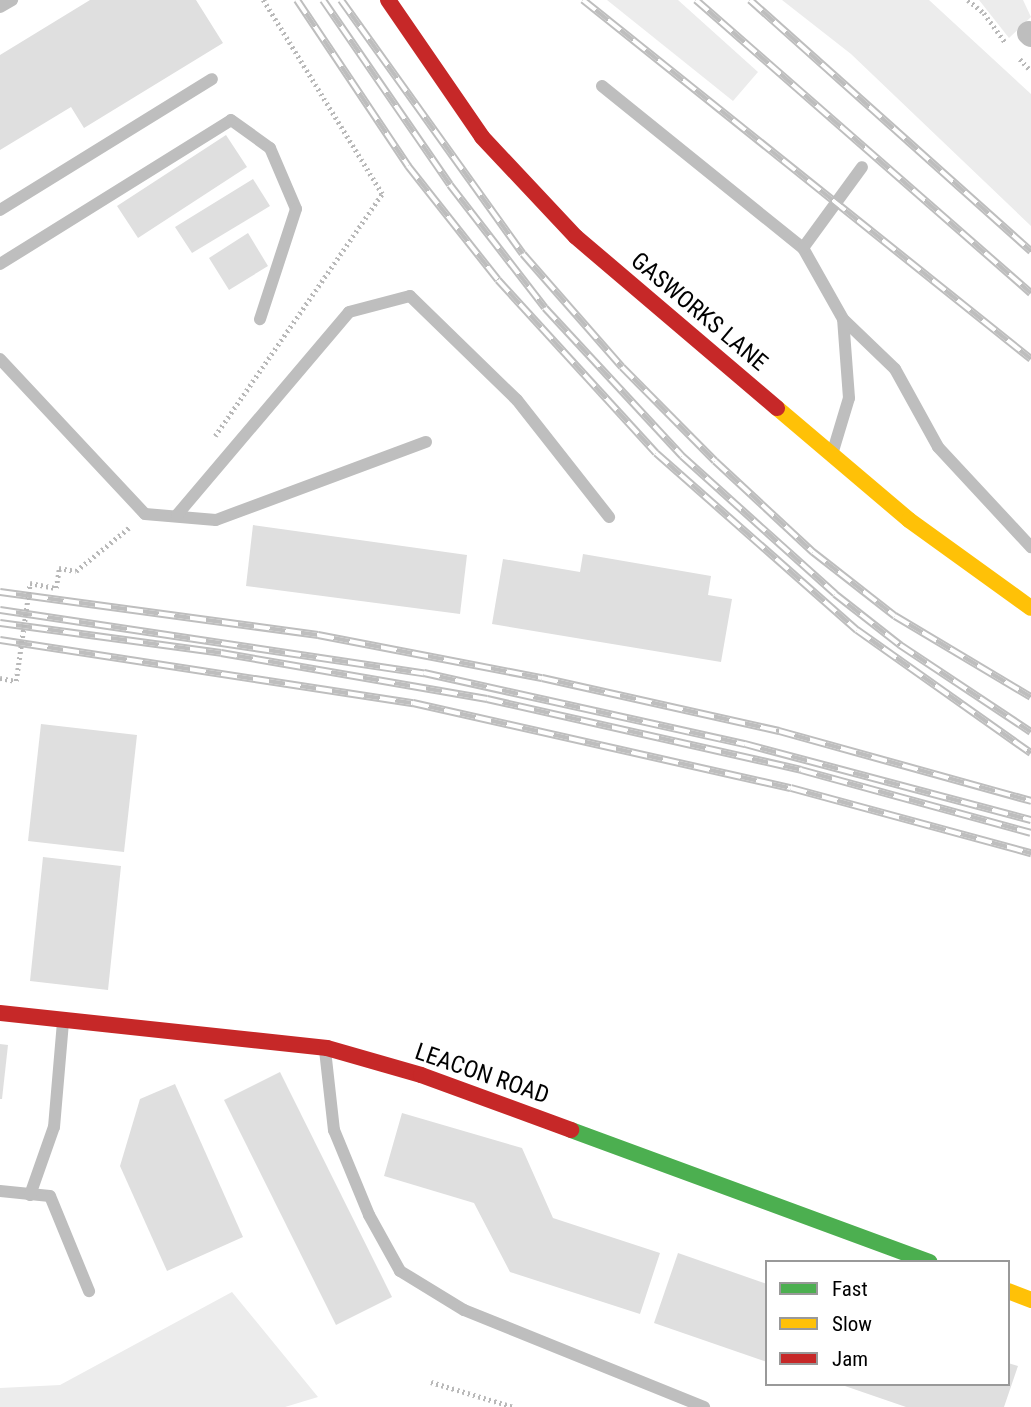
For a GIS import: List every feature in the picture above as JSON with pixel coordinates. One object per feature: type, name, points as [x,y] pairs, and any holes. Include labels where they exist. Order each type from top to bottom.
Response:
[{"type":"street","name":"GASWORKS LANE","points":[[388,0],[482,137],[529,191],[831,454],[990,583],[1031,608]]},
{"type":"street","name":"LEACON ROAD","points":[[0,1013],[325,1048],[421,1075],[924,1260]]},
{"type":"street","points":[[1010,1292],[1031,1300]]},
{"type":"lane","points":[[0,7],[12,0]]},
{"type":"lane","points":[[0,210],[212,79]]},
{"type":"lane","points":[[602,86],[803,248],[843,319],[895,369],[938,447],[1031,547]]},
{"type":"lane","points":[[0,264],[231,120],[270,148],[296,209],[260,319]]},
{"type":"lane","points":[[803,248],[862,167]]},
{"type":"lane","points":[[177,515],[349,312],[410,296],[517,400],[608,517]]},
{"type":"lane","points":[[831,454],[849,398],[843,319]]},
{"type":"lane","points":[[0,359],[145,514],[216,520],[426,442]]},
{"type":"lane","points":[[30,1195],[54,1127],[63,1021]]},
{"type":"lane","points":[[325,1048],[334,1130],[369,1216],[400,1271],[464,1310],[704,1407]]},
{"type":"lane","points":[[0,1191],[50,1196],[89,1291]]},
{"type":"path","points":[[214,439],[382,194],[263,0]]},
{"type":"path","points":[[968,0],[984,13],[1007,46]]},
{"type":"path","points":[[1025,41],[1031,71]]},
{"type":"path","points":[[0,678],[16,681],[30,583],[56,588],[58,568],[76,571],[145,514]]},
{"type":"path","points":[[431,1382],[514,1407]]},
{"type":"shaded area","points":[[607,0],[678,0],[758,72],[733,101]]},
{"type":"shaded area","points":[[782,0],[929,0],[1031,94],[1031,226],[851,54]]},
{"type":"shaded area","points":[[979,0],[1023,0],[1031,17],[1009,38]]},
{"type":"shaded area","points":[[232,1292],[318,1397],[285,1407],[0,1407],[0,1388],[60,1385]]},
{"type":"building","points":[[90,0],[196,0],[223,43],[84,128],[71,107],[0,150],[0,55]]},
{"type":"building","points":[[226,135],[247,167],[138,238],[117,206]]},
{"type":"building","points":[[253,179],[270,206],[192,253],[175,227]]},
{"type":"building","points":[[248,233],[268,266],[229,290],[209,258]]},
{"type":"building","points":[[253,525],[467,555],[460,614],[246,586]]},
{"type":"building","points":[[583,554],[711,576],[708,595],[732,599],[721,662],[492,624],[503,559],[580,572]]},
{"type":"building","points":[[41,724],[137,735],[124,852],[28,841]]},
{"type":"building","points":[[43,857],[121,866],[108,990],[30,981]]},
{"type":"building","points":[[0,1044],[8,1045],[2,1099],[0,1099]]},
{"type":"building","points":[[280,1072],[392,1297],[336,1325],[224,1100]]},
{"type":"building","points":[[175,1084],[243,1237],[167,1271],[120,1166],[140,1099]]},
{"type":"building","points":[[402,1113],[522,1148],[553,1218],[660,1253],[640,1314],[510,1272],[474,1203],[384,1176]]},
{"type":"building","points":[[678,1253],[765,1283],[765,1361],[654,1323]]},
{"type":"building","points":[[1010,1364],[1018,1366],[1004,1407],[906,1407],[845,1386],[1010,1386]]},
{"type":"railway","points":[[297,0],[408,166],[498,280],[656,453],[857,630],[1031,753]]},
{"type":"railway","points":[[323,0],[450,185],[545,308],[682,456],[835,594],[900,645],[1031,732]]},
{"type":"railway","points":[[341,0],[523,254],[622,367],[715,461],[813,552],[895,616],[1031,697]]},
{"type":"railway","points":[[583,0],[1031,359]]},
{"type":"railway","points":[[696,0],[1031,293]]},
{"type":"railway","points":[[750,0],[1031,251]]},
{"type":"railway","points":[[0,592],[318,635],[542,678],[779,731],[1031,801]]},
{"type":"railway","points":[[0,610],[424,673],[745,744],[1031,820]]},
{"type":"railway","points":[[0,623],[221,653],[487,699],[801,770],[1031,833]]},
{"type":"railway","points":[[0,640],[413,703],[791,788],[1031,853]]},
{"type":"traffic: fast","points":[[571,1130],[924,1260]]},
{"type":"traffic: slow","points":[[777,408],[909,520],[1031,608]]},
{"type":"traffic: slow","points":[[1010,1292],[1031,1300]]},
{"type":"traffic: jam","points":[[388,0],[482,137],[576,237],[777,408]]},
{"type":"traffic: jam","points":[[0,1013],[327,1048],[421,1075],[571,1130]]}]
